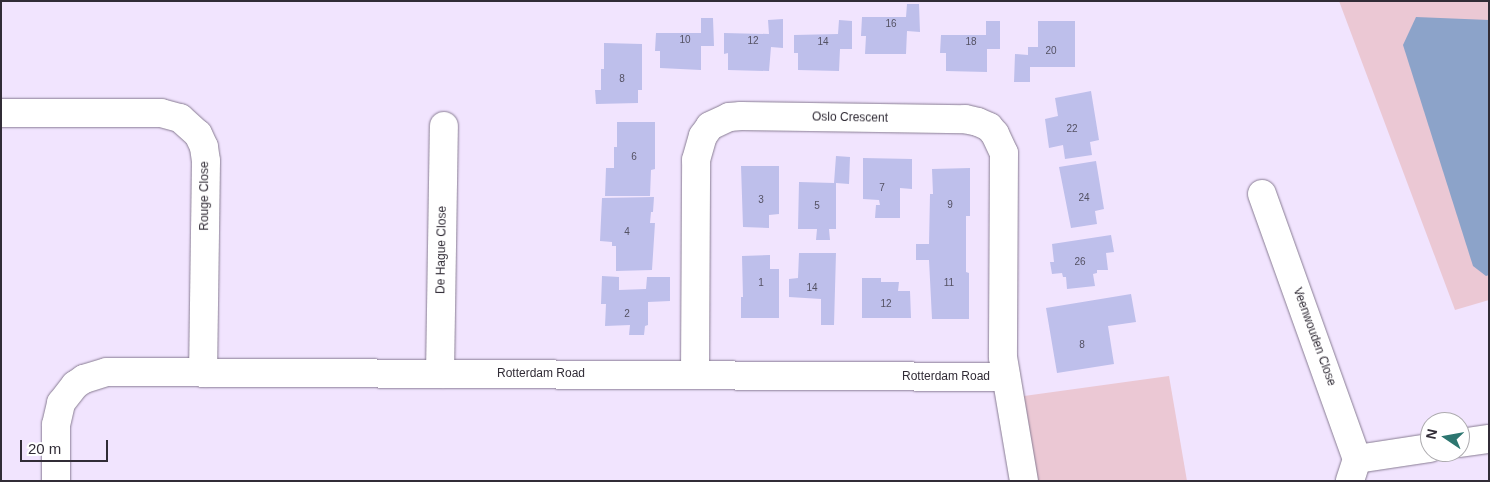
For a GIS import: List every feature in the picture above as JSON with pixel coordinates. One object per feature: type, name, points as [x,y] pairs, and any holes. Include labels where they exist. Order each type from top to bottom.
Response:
[{"type":"street","name":"Rouge Close","points":[[1,112],[161,113],[180,118],[198,134],[204,147],[206,161],[203,373]]},
{"type":"street","name":"Oslo Crescent","points":[[695,375],[696,160],[703,136],[710,126],[720,120],[740,116],[965,119],[988,127],[1001,142],[1005,166],[1003,357],[1006,377]]},
{"type":"street","name":"De Hague Close","points":[[440,374],[444,126]]},
{"type":"street","name":"Veenwouden Close","points":[[1262,194],[1354,470]]},
{"type":"street","name":"Rotterdam Road","points":[[56,481],[58,414],[61,403],[75,385],[95,374],[107,372],[1006,377],[1024,481]]},
{"type":"street","points":[[1470,441],[1489,438]]},
{"type":"street","points":[[1354,470],[1420,451]]},
{"type":"shaded area","points":[[1339,1],[1489,1],[1489,300],[1455,310]]},
{"type":"shaded area","points":[[1169,376],[1187,481],[1038,481],[1024,396]]},
{"type":"water","points":[[1416,17],[1489,20],[1489,275],[1486,276],[1473,266],[1403,45]]},
{"type":"building","points":[[907,4],[919,4],[920,32],[907,31],[906,54],[865,54],[866,36],[861,36],[862,17],[906,17]]},
{"type":"building","points":[[701,18],[713,18],[714,46],[701,46],[701,70],[660,68],[660,51],[655,51],[656,33],[701,33]]},
{"type":"building","points":[[783,19],[783,48],[771,47],[769,71],[728,70],[728,53],[724,54],[724,33],[769,34],[768,20]]},
{"type":"building","points":[[839,20],[852,21],[852,49],[840,49],[839,71],[798,70],[798,53],[794,53],[794,35],[838,34]]},
{"type":"building","points":[[986,21],[1000,21],[1000,49],[987,49],[987,72],[946,71],[946,53],[940,53],[941,35],[986,35]]},
{"type":"building","points":[[1038,21],[1075,21],[1075,67],[1030,67],[1030,82],[1014,82],[1015,54],[1028,55],[1028,47],[1038,47]]},
{"type":"building","points":[[604,43],[642,44],[642,90],[638,90],[638,103],[596,104],[595,90],[601,90],[601,69],[604,69]]},
{"type":"building","points":[[1091,91],[1099,140],[1090,142],[1092,155],[1065,159],[1063,145],[1049,148],[1045,119],[1058,116],[1055,98]]},
{"type":"building","points":[[617,122],[655,122],[655,169],[651,170],[650,196],[605,196],[606,168],[614,168],[614,147],[617,147]]},
{"type":"building","points":[[836,156],[850,157],[849,184],[836,183],[836,229],[829,229],[830,240],[816,240],[817,229],[798,229],[799,182],[834,183]]},
{"type":"building","points":[[863,158],[912,159],[912,189],[900,188],[900,218],[875,218],[876,205],[880,205],[879,200],[863,199]]},
{"type":"building","points":[[1096,161],[1104,209],[1095,211],[1097,224],[1071,228],[1059,167]]},
{"type":"building","points":[[741,166],[779,166],[779,214],[769,215],[769,228],[743,227]]},
{"type":"building","points":[[970,168],[970,216],[966,216],[966,272],[969,273],[969,319],[932,319],[929,260],[916,260],[916,244],[929,244],[930,194],[933,194],[932,169]]},
{"type":"building","points":[[654,197],[650,223],[655,223],[652,270],[616,271],[616,246],[612,246],[612,242],[600,241],[602,198]]},
{"type":"building","points":[[1111,235],[1114,252],[1106,253],[1108,270],[1097,270],[1097,273],[1093,274],[1095,286],[1067,289],[1066,277],[1063,277],[1062,273],[1052,274],[1050,262],[1054,262],[1052,244]]},
{"type":"building","points":[[799,253],[836,253],[834,325],[821,325],[821,299],[789,297],[789,279],[798,278]]},
{"type":"building","points":[[770,255],[770,269],[779,269],[779,318],[741,318],[741,297],[743,297],[742,256]]},
{"type":"building","points":[[602,276],[619,277],[619,290],[646,289],[647,277],[670,277],[670,301],[648,302],[648,325],[645,326],[644,335],[629,335],[630,325],[605,326],[606,304],[601,304]]},
{"type":"building","points":[[862,278],[881,278],[881,282],[899,282],[898,291],[910,291],[911,318],[862,318]]},
{"type":"building","points":[[1131,294],[1136,322],[1108,326],[1114,364],[1057,373],[1046,308]]}]
